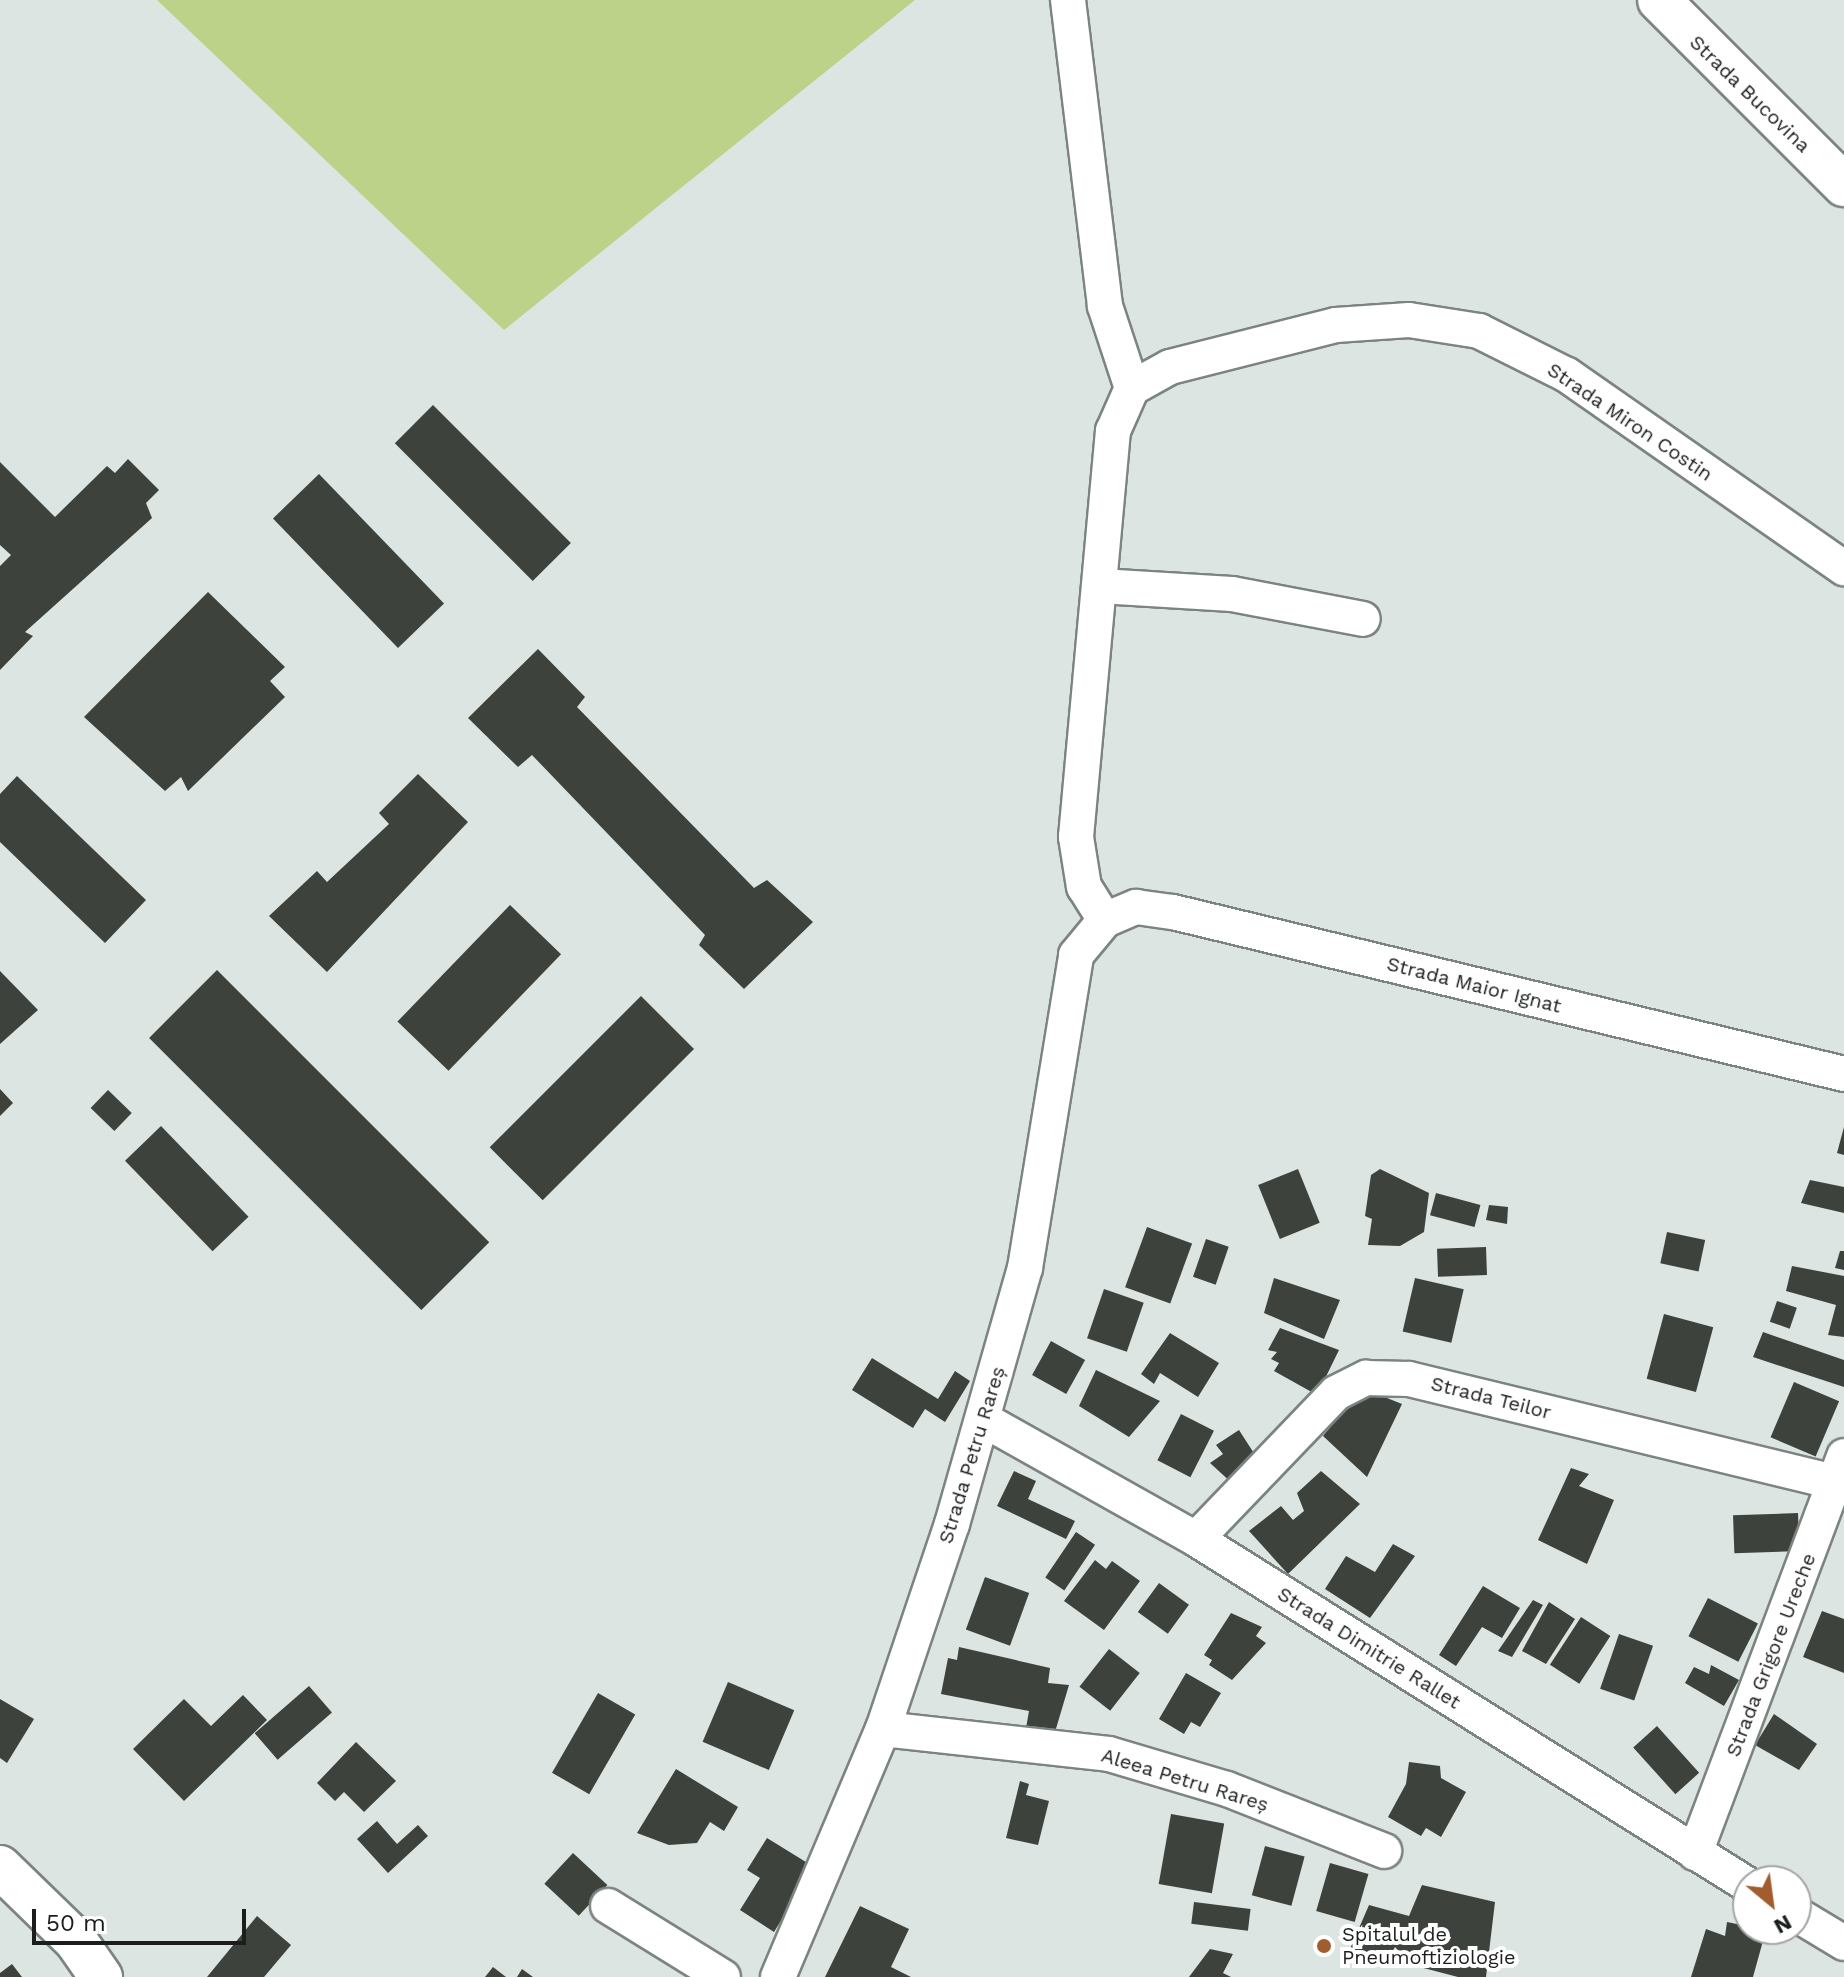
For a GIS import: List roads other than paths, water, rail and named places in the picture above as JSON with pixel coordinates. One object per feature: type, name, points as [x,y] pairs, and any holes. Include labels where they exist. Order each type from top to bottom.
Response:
[{"type":"main road","name":"Strada Bucovina","points":[[1659,0],[1844,185]]},
{"type":"main road","points":[[0,1867],[76,1941],[101,1977]]},
{"type":"street","points":[[1068,0],[1105,306],[1132,388],[1113,431],[1076,837],[1084,887],[1105,920]]},
{"type":"street","name":"Strada Miron Costin","points":[[1132,388],[1170,367],[1227,348],[1336,325],[1409,320],[1479,331],[1567,375],[1844,568]]},
{"type":"street","points":[[1100,586],[1232,594],[1363,619]]},
{"type":"street","name":"Strada Maior Ignat","points":[[1105,920],[1136,907],[1173,912],[1844,1074]]},
{"type":"street","name":"Strada Petru Rareș","points":[[778,1977],[883,1729],[984,1420],[1025,1268],[1076,955],[1105,920]]},
{"type":"street","name":"Strada Teilor","points":[[1196,1539],[1336,1393],[1366,1378],[1409,1379],[1842,1474]]},
{"type":"street","name":"Strada Dimitrie Rallet","points":[[984,1420],[1196,1539],[1732,1875]]},
{"type":"street","name":"Strada Grigore Ureche","points":[[1695,1853],[1842,1474]]},
{"type":"street","name":"Aleea Petru Rareș","points":[[883,1729],[1109,1754],[1227,1789],[1384,1851]]},
{"type":"street","points":[[608,1906],[723,1977]]},
{"type":"street","points":[[1812,1924],[1844,1943]]},
{"type":"place","name":"Spitalul de Pneumoftiziologie","points":[[1324,1946]]}]
